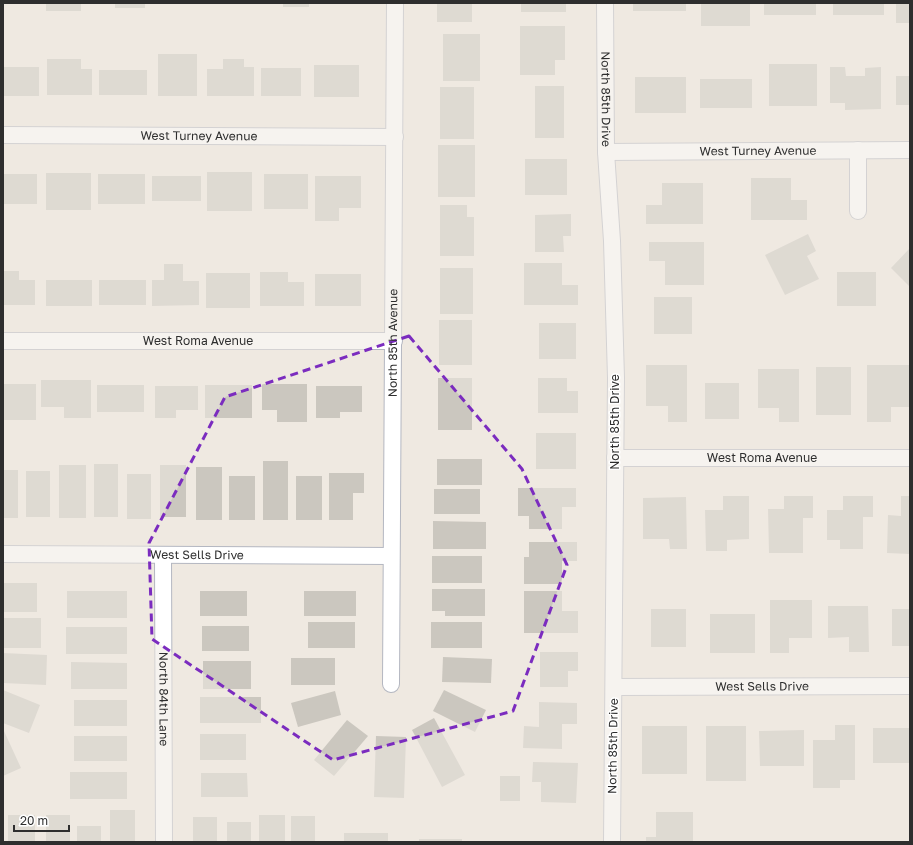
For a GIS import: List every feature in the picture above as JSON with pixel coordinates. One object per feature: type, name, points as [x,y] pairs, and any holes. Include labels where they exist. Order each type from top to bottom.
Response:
[{"type":"street","name":"North 85th Avenue","points":[[391,684],[396,137],[395,3]]},
{"type":"street","name":"North 85th Drive","points":[[605,3],[606,152],[612,240],[616,378],[612,842]]},
{"type":"street","name":"West Turney Avenue","points":[[3,135],[396,137]]},
{"type":"street","points":[[858,150],[858,211]]},
{"type":"street","name":"West Turney Avenue","points":[[606,152],[910,150]]},
{"type":"street","name":"West Roma Avenue","points":[[3,341],[394,341]]},
{"type":"street","name":"West Roma Avenue","points":[[615,458],[910,458]]},
{"type":"street","name":"West Sells Drive","points":[[3,554],[391,556]]},
{"type":"street","name":"North 84th Lane","points":[[163,555],[164,842]]},
{"type":"street","name":"West Sells Drive","points":[[614,687],[910,686]]},
{"type":"highlighted area","points":[[409,336],[522,469],[567,565],[513,711],[333,760],[152,639],[149,543],[225,397]]},
{"type":"building","points":[[46,3],[81,3],[81,11],[46,11]]},
{"type":"building","points":[[115,3],[145,3],[145,8],[115,8]]},
{"type":"building","points":[[283,3],[309,3],[309,7],[283,7]]},
{"type":"building","points":[[437,3],[472,3],[472,22],[437,22]]},
{"type":"building","points":[[521,3],[566,3],[566,12],[521,12]]},
{"type":"building","points":[[633,3],[686,3],[686,11],[633,11]]},
{"type":"building","points":[[701,3],[750,3],[750,26],[701,26]]},
{"type":"building","points":[[764,3],[816,3],[816,15],[764,15]]},
{"type":"building","points":[[833,3],[884,3],[884,15],[833,15]]},
{"type":"building","points":[[896,3],[910,3],[910,23],[896,23]]},
{"type":"building","points":[[520,26],[565,26],[565,60],[555,60],[555,75],[520,75]]},
{"type":"building","points":[[443,34],[480,34],[480,81],[443,81]]},
{"type":"building","points":[[158,54],[197,54],[197,96],[158,96]]},
{"type":"building","points":[[47,59],[81,59],[81,69],[92,69],[92,95],[47,95]]},
{"type":"building","points":[[223,59],[244,59],[244,67],[254,67],[254,96],[207,96],[207,69],[223,69]]},
{"type":"building","points":[[769,64],[817,64],[817,106],[769,106]]},
{"type":"building","points":[[314,65],[359,65],[359,97],[314,97]]},
{"type":"building","points":[[3,67],[39,67],[39,96],[3,96]]},
{"type":"building","points":[[830,67],[845,67],[846,76],[865,76],[865,68],[881,67],[881,109],[845,110],[845,103],[830,103]]},
{"type":"building","points":[[261,68],[301,68],[301,96],[261,96]]},
{"type":"building","points":[[99,70],[147,70],[147,95],[99,95]]},
{"type":"building","points":[[896,76],[910,76],[910,105],[896,105]]},
{"type":"building","points":[[635,77],[686,77],[686,113],[635,113]]},
{"type":"building","points":[[700,79],[752,79],[752,108],[700,108]]},
{"type":"building","points":[[535,86],[564,86],[564,138],[535,138]]},
{"type":"building","points":[[440,87],[474,87],[474,139],[440,139]]},
{"type":"building","points":[[438,145],[475,145],[475,197],[438,197]]},
{"type":"building","points":[[525,159],[567,159],[567,195],[525,195]]},
{"type":"building","points":[[207,172],[252,172],[252,211],[207,211]]},
{"type":"building","points":[[46,173],[91,173],[91,210],[46,210]]},
{"type":"building","points":[[3,174],[37,174],[37,204],[3,204]]},
{"type":"building","points":[[98,174],[145,174],[145,204],[98,204]]},
{"type":"building","points":[[264,174],[308,174],[308,209],[264,209]]},
{"type":"building","points":[[152,176],[201,176],[201,201],[152,201]]},
{"type":"building","points":[[315,176],[361,176],[361,208],[339,208],[339,221],[315,221]]},
{"type":"building","points":[[751,178],[791,178],[791,200],[807,200],[807,220],[751,220]]},
{"type":"building","points":[[662,183],[703,183],[703,224],[646,224],[646,205],[662,205]]},
{"type":"building","points":[[440,205],[467,205],[467,217],[474,217],[474,256],[440,256]]},
{"type":"building","points":[[571,214],[571,236],[563,236],[564,252],[535,252],[535,215]]},
{"type":"building","points":[[808,234],[816,251],[807,256],[819,279],[785,295],[765,255]]},
{"type":"building","points":[[649,242],[704,242],[704,285],[665,285],[665,261],[649,261]]},
{"type":"building","points":[[910,248],[910,287],[891,268]]},
{"type":"building","points":[[524,263],[562,263],[562,285],[578,285],[578,305],[524,305]]},
{"type":"building","points":[[164,264],[183,264],[183,281],[199,281],[199,305],[152,306],[152,280],[164,280]]},
{"type":"building","points":[[440,268],[473,268],[473,314],[440,314]]},
{"type":"building","points":[[3,271],[19,271],[19,280],[35,280],[35,305],[3,305]]},
{"type":"building","points":[[260,272],[288,272],[288,282],[304,282],[304,306],[260,306]]},
{"type":"building","points":[[837,272],[876,272],[876,306],[837,306]]},
{"type":"building","points":[[206,273],[250,273],[250,308],[206,308]]},
{"type":"building","points":[[315,274],[361,274],[361,306],[315,306]]},
{"type":"building","points":[[46,280],[92,280],[92,306],[46,306]]},
{"type":"building","points":[[99,280],[146,280],[146,305],[99,305]]},
{"type":"building","points":[[654,297],[692,297],[692,334],[654,334]]},
{"type":"building","points":[[439,320],[472,320],[472,365],[439,365]]},
{"type":"building","points":[[539,323],[576,323],[576,359],[539,359]]},
{"type":"building","points":[[646,365],[687,365],[687,422],[668,422],[668,406],[646,406]]},
{"type":"building","points":[[867,365],[909,365],[909,407],[891,407],[891,422],[867,422]]},
{"type":"building","points":[[816,367],[851,367],[851,415],[816,415]]},
{"type":"building","points":[[758,369],[799,369],[799,422],[779,422],[779,408],[758,408]]},
{"type":"building","points":[[438,378],[472,378],[472,430],[438,430]]},
{"type":"building","points":[[538,378],[567,378],[567,391],[578,391],[578,413],[538,413]]},
{"type":"building","points":[[41,380],[91,380],[91,418],[64,418],[64,407],[41,407]]},
{"type":"building","points":[[705,383],[739,383],[739,419],[705,419]]},
{"type":"building","points":[[3,384],[36,384],[36,420],[3,420]]},
{"type":"building","points":[[262,384],[307,384],[307,422],[277,422],[277,410],[262,410]]},
{"type":"building","points":[[97,385],[144,385],[144,412],[97,412]]},
{"type":"building","points":[[205,385],[252,385],[252,418],[205,418]]},
{"type":"building","points":[[155,386],[198,386],[198,410],[176,410],[176,418],[155,418]]},
{"type":"building","points":[[316,386],[362,386],[362,412],[340,412],[340,418],[316,418]]},
{"type":"building","points":[[536,433],[576,433],[576,469],[536,469]]},
{"type":"building","points":[[437,459],[482,459],[482,485],[437,485]]},
{"type":"building","points":[[263,461],[288,461],[288,520],[263,520]]},
{"type":"building","points":[[94,464],[118,464],[118,517],[94,517]]},
{"type":"building","points":[[59,465],[86,465],[86,518],[59,518]]},
{"type":"building","points":[[160,465],[186,465],[186,517],[160,517]]},
{"type":"building","points":[[196,467],[222,467],[222,520],[196,520]]},
{"type":"building","points":[[3,470],[18,470],[18,518],[3,518]]},
{"type":"building","points":[[26,471],[50,471],[50,517],[26,517]]},
{"type":"building","points":[[329,473],[364,473],[364,493],[353,493],[353,520],[329,520]]},
{"type":"building","points":[[127,474],[151,474],[151,519],[127,519]]},
{"type":"building","points":[[229,476],[255,476],[255,520],[229,520]]},
{"type":"building","points":[[296,476],[322,476],[322,520],[296,520]]},
{"type":"building","points":[[518,488],[576,488],[576,507],[562,507],[562,529],[529,529],[529,516],[518,516]]},
{"type":"building","points":[[434,489],[480,489],[480,514],[434,514]]},
{"type":"building","points":[[723,496],[749,496],[749,539],[727,540],[727,551],[706,551],[705,510],[723,510]]},
{"type":"building","points":[[784,496],[813,496],[813,518],[803,518],[803,553],[769,553],[768,509],[784,509]]},
{"type":"building","points":[[843,496],[873,496],[873,517],[863,517],[863,549],[840,549],[840,540],[827,540],[827,510],[843,510]]},
{"type":"building","points":[[901,496],[910,496],[910,554],[887,553],[888,515],[901,516]]},
{"type":"building","points":[[686,497],[687,549],[670,549],[669,539],[643,539],[643,498]]},
{"type":"building","points":[[433,521],[486,522],[486,549],[433,549]]},
{"type":"building","points":[[529,542],[577,542],[577,561],[562,561],[562,584],[524,584],[524,557],[529,557]]},
{"type":"building","points":[[432,556],[482,556],[482,583],[432,583]]},
{"type":"building","points":[[3,583],[37,583],[37,612],[3,612]]},
{"type":"building","points":[[432,589],[485,589],[485,616],[445,616],[445,611],[432,611]]},
{"type":"building","points":[[67,591],[127,591],[127,618],[67,618]]},
{"type":"building","points":[[200,591],[247,591],[247,616],[200,616]]},
{"type":"building","points":[[304,591],[356,591],[356,616],[304,616]]},
{"type":"building","points":[[524,591],[562,591],[562,611],[578,611],[578,633],[524,633]]},
{"type":"building","points":[[770,600],[812,600],[812,638],[789,638],[789,653],[770,653]]},
{"type":"building","points":[[828,606],[868,606],[869,652],[849,652],[849,637],[828,638]]},
{"type":"building","points":[[651,609],[686,609],[686,647],[651,647]]},
{"type":"building","points":[[892,609],[910,609],[910,646],[892,646]]},
{"type":"building","points":[[710,614],[755,614],[755,653],[710,653]]},
{"type":"building","points":[[3,618],[41,618],[41,648],[3,648]]},
{"type":"building","points":[[308,622],[355,622],[355,648],[308,648]]},
{"type":"building","points":[[431,622],[482,622],[482,648],[431,648]]},
{"type":"building","points":[[202,626],[249,626],[249,651],[202,651]]},
{"type":"building","points":[[66,627],[127,627],[127,654],[66,654]]},
{"type":"building","points":[[540,652],[578,652],[578,671],[568,671],[568,687],[540,687]]},
{"type":"building","points":[[3,653],[47,655],[46,685],[3,683]]},
{"type":"building","points":[[443,657],[492,659],[491,683],[442,682]]},
{"type":"building","points":[[291,658],[335,658],[335,685],[291,685]]},
{"type":"building","points":[[203,661],[251,661],[251,689],[203,689]]},
{"type":"building","points":[[71,662],[127,663],[127,689],[71,689]]},
{"type":"building","points":[[3,690],[40,705],[29,733],[3,723]]},
{"type":"building","points":[[444,690],[486,710],[475,732],[433,711]]},
{"type":"building","points":[[335,691],[341,715],[298,727],[291,703]]},
{"type":"building","points":[[200,697],[261,697],[261,723],[200,723]]},
{"type":"building","points":[[74,700],[127,700],[127,726],[74,726]]},
{"type":"building","points":[[539,702],[577,703],[577,724],[562,724],[562,749],[523,748],[524,726],[539,727]]},
{"type":"building","points":[[434,718],[465,775],[442,787],[412,730]]},
{"type":"building","points":[[347,720],[368,736],[334,776],[314,760]]},
{"type":"building","points":[[835,725],[855,725],[855,780],[840,780],[840,788],[813,788],[813,740],[835,740]]},
{"type":"building","points":[[642,726],[687,726],[687,774],[642,774]]},
{"type":"building","points":[[706,726],[746,726],[746,781],[706,781]]},
{"type":"building","points":[[873,728],[909,728],[909,763],[873,763]]},
{"type":"building","points":[[804,730],[804,766],[760,766],[759,731]]},
{"type":"building","points":[[3,731],[21,768],[3,776]]},
{"type":"building","points":[[200,734],[246,734],[246,760],[200,760]]},
{"type":"building","points":[[74,736],[127,736],[127,761],[74,761]]},
{"type":"building","points":[[376,736],[406,737],[404,798],[374,797]]},
{"type":"building","points":[[533,762],[578,763],[576,803],[541,802],[541,782],[532,782]]},
{"type":"building","points":[[70,772],[127,772],[127,799],[70,799]]},
{"type":"building","points":[[201,773],[247,773],[248,797],[201,797]]},
{"type":"building","points":[[500,776],[520,776],[520,801],[500,801]]},
{"type":"building","points":[[110,810],[135,810],[135,842],[110,842]]},
{"type":"building","points":[[656,812],[693,812],[693,842],[646,842],[646,837],[656,837]]},
{"type":"building","points":[[8,815],[35,815],[35,842],[8,842]]},
{"type":"building","points":[[46,815],[70,815],[70,842],[46,842]]},
{"type":"building","points":[[259,815],[285,815],[285,842],[259,842]]},
{"type":"building","points":[[291,816],[315,816],[315,842],[291,842]]},
{"type":"building","points":[[193,817],[217,817],[217,842],[193,842]]},
{"type":"building","points":[[227,822],[251,822],[251,842],[227,842]]},
{"type":"building","points":[[77,826],[101,826],[101,842],[77,842]]},
{"type":"building","points":[[344,833],[388,833],[388,842],[344,842]]},
{"type":"building","points":[[419,839],[462,839],[462,842],[419,842]]}]
